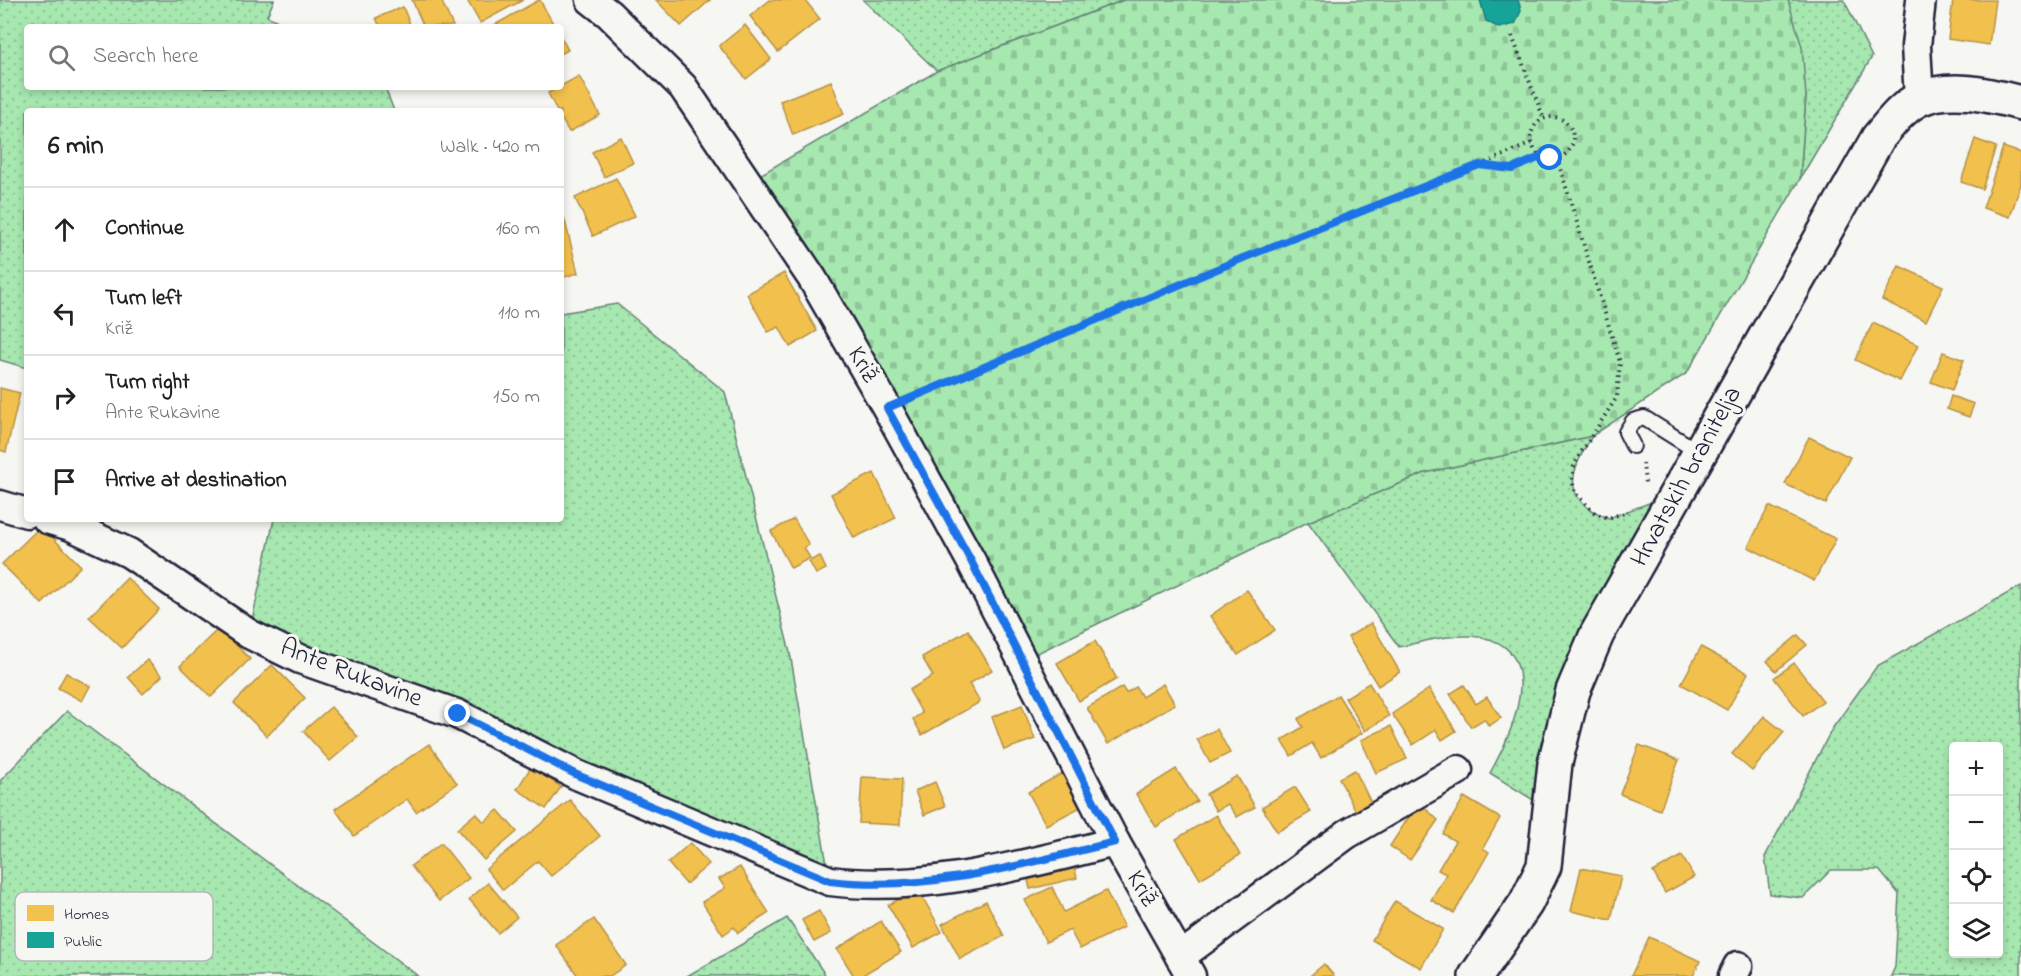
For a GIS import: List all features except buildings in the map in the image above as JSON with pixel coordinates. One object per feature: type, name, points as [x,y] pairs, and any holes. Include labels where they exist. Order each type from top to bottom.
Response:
[{"type":"street","name":"Križ","points":[[591,0],[609,14],[683,87],[812,278],[971,561],[1115,842],[1186,967],[1347,834],[1458,770]]},
{"type":"street","points":[[1921,0],[1916,46],[1919,99],[1962,93],[1983,94],[2021,103]]},
{"type":"street","name":"Hrvatskih branitelja","points":[[1476,976],[1526,903],[1544,866],[1555,763],[1573,691],[1597,634],[1878,138],[1899,114],[1919,99]]},
{"type":"street","points":[[0,505],[24,512]]},
{"type":"street","name":"Ante Rukavine","points":[[57,522],[129,553],[249,634],[300,658],[458,714],[577,775],[830,881],[869,886],[919,882],[1000,870],[1115,842]]},
{"type":"lane","points":[[1633,446],[1626,432],[1633,421],[1644,418],[1701,453]]},
{"type":"path","points":[[1512,36],[1544,118]]},
{"type":"path","points":[[1479,165],[1512,169],[1543,156],[1557,158],[1563,155],[1572,144],[1572,131],[1569,125],[1557,117],[1544,118],[1535,126],[1532,143]]},
{"type":"path","points":[[887,408],[1243,258],[1532,143]]},
{"type":"path","points":[[1532,143],[1543,156]]},
{"type":"path","points":[[1557,158],[1620,362],[1617,398],[1574,466],[1573,486],[1575,493],[1584,504],[1595,513],[1608,518],[1623,515],[1633,508]]},
{"type":"path","points":[[1633,446],[1640,454],[1643,466],[1645,482],[1643,489]]},
{"type":"green space","points":[[0,0],[274,0],[267,16],[284,24],[24,24],[24,90],[386,90],[393,108],[24,108],[24,367],[0,360]]},
{"type":"green space","points":[[863,0],[1124,0],[937,71]]},
{"type":"green space","points":[[1124,0],[1788,0],[1802,47],[1806,96],[1800,179],[1687,373],[1592,436],[1425,473],[1308,522],[1021,661],[748,182],[937,71]]},
{"type":"green space","points":[[1788,0],[1844,0],[1872,57],[1800,179],[1806,96]]},
{"type":"green space","points":[[617,304],[725,392],[790,653],[830,881],[249,634],[273,522],[564,522],[564,313]]},
{"type":"green space","points":[[1592,436],[1578,461],[1574,484],[1576,494],[1582,503],[1593,511],[1609,518],[1681,491],[1597,634],[1551,811],[1490,773],[1509,733],[1520,689],[1518,669],[1510,652],[1494,641],[1468,636],[1442,638],[1399,647],[1308,522],[1425,473]]},
{"type":"green space","points":[[2021,586],[2021,976],[1891,976],[1895,967],[1899,894],[1879,870],[1831,870],[1803,898],[1770,894],[1765,857],[1832,729],[1877,666]]},
{"type":"green space","points":[[67,711],[418,976],[0,976],[0,781]]},
{"type":"green space","points":[[787,918],[826,976],[687,976]]},
{"type":"route","points":[[458,714],[577,775],[760,849],[830,881],[869,886],[919,882],[1000,870],[1115,842],[971,561],[887,408],[1243,258],[1479,165],[1512,169],[1543,156],[1550,158]]}]
